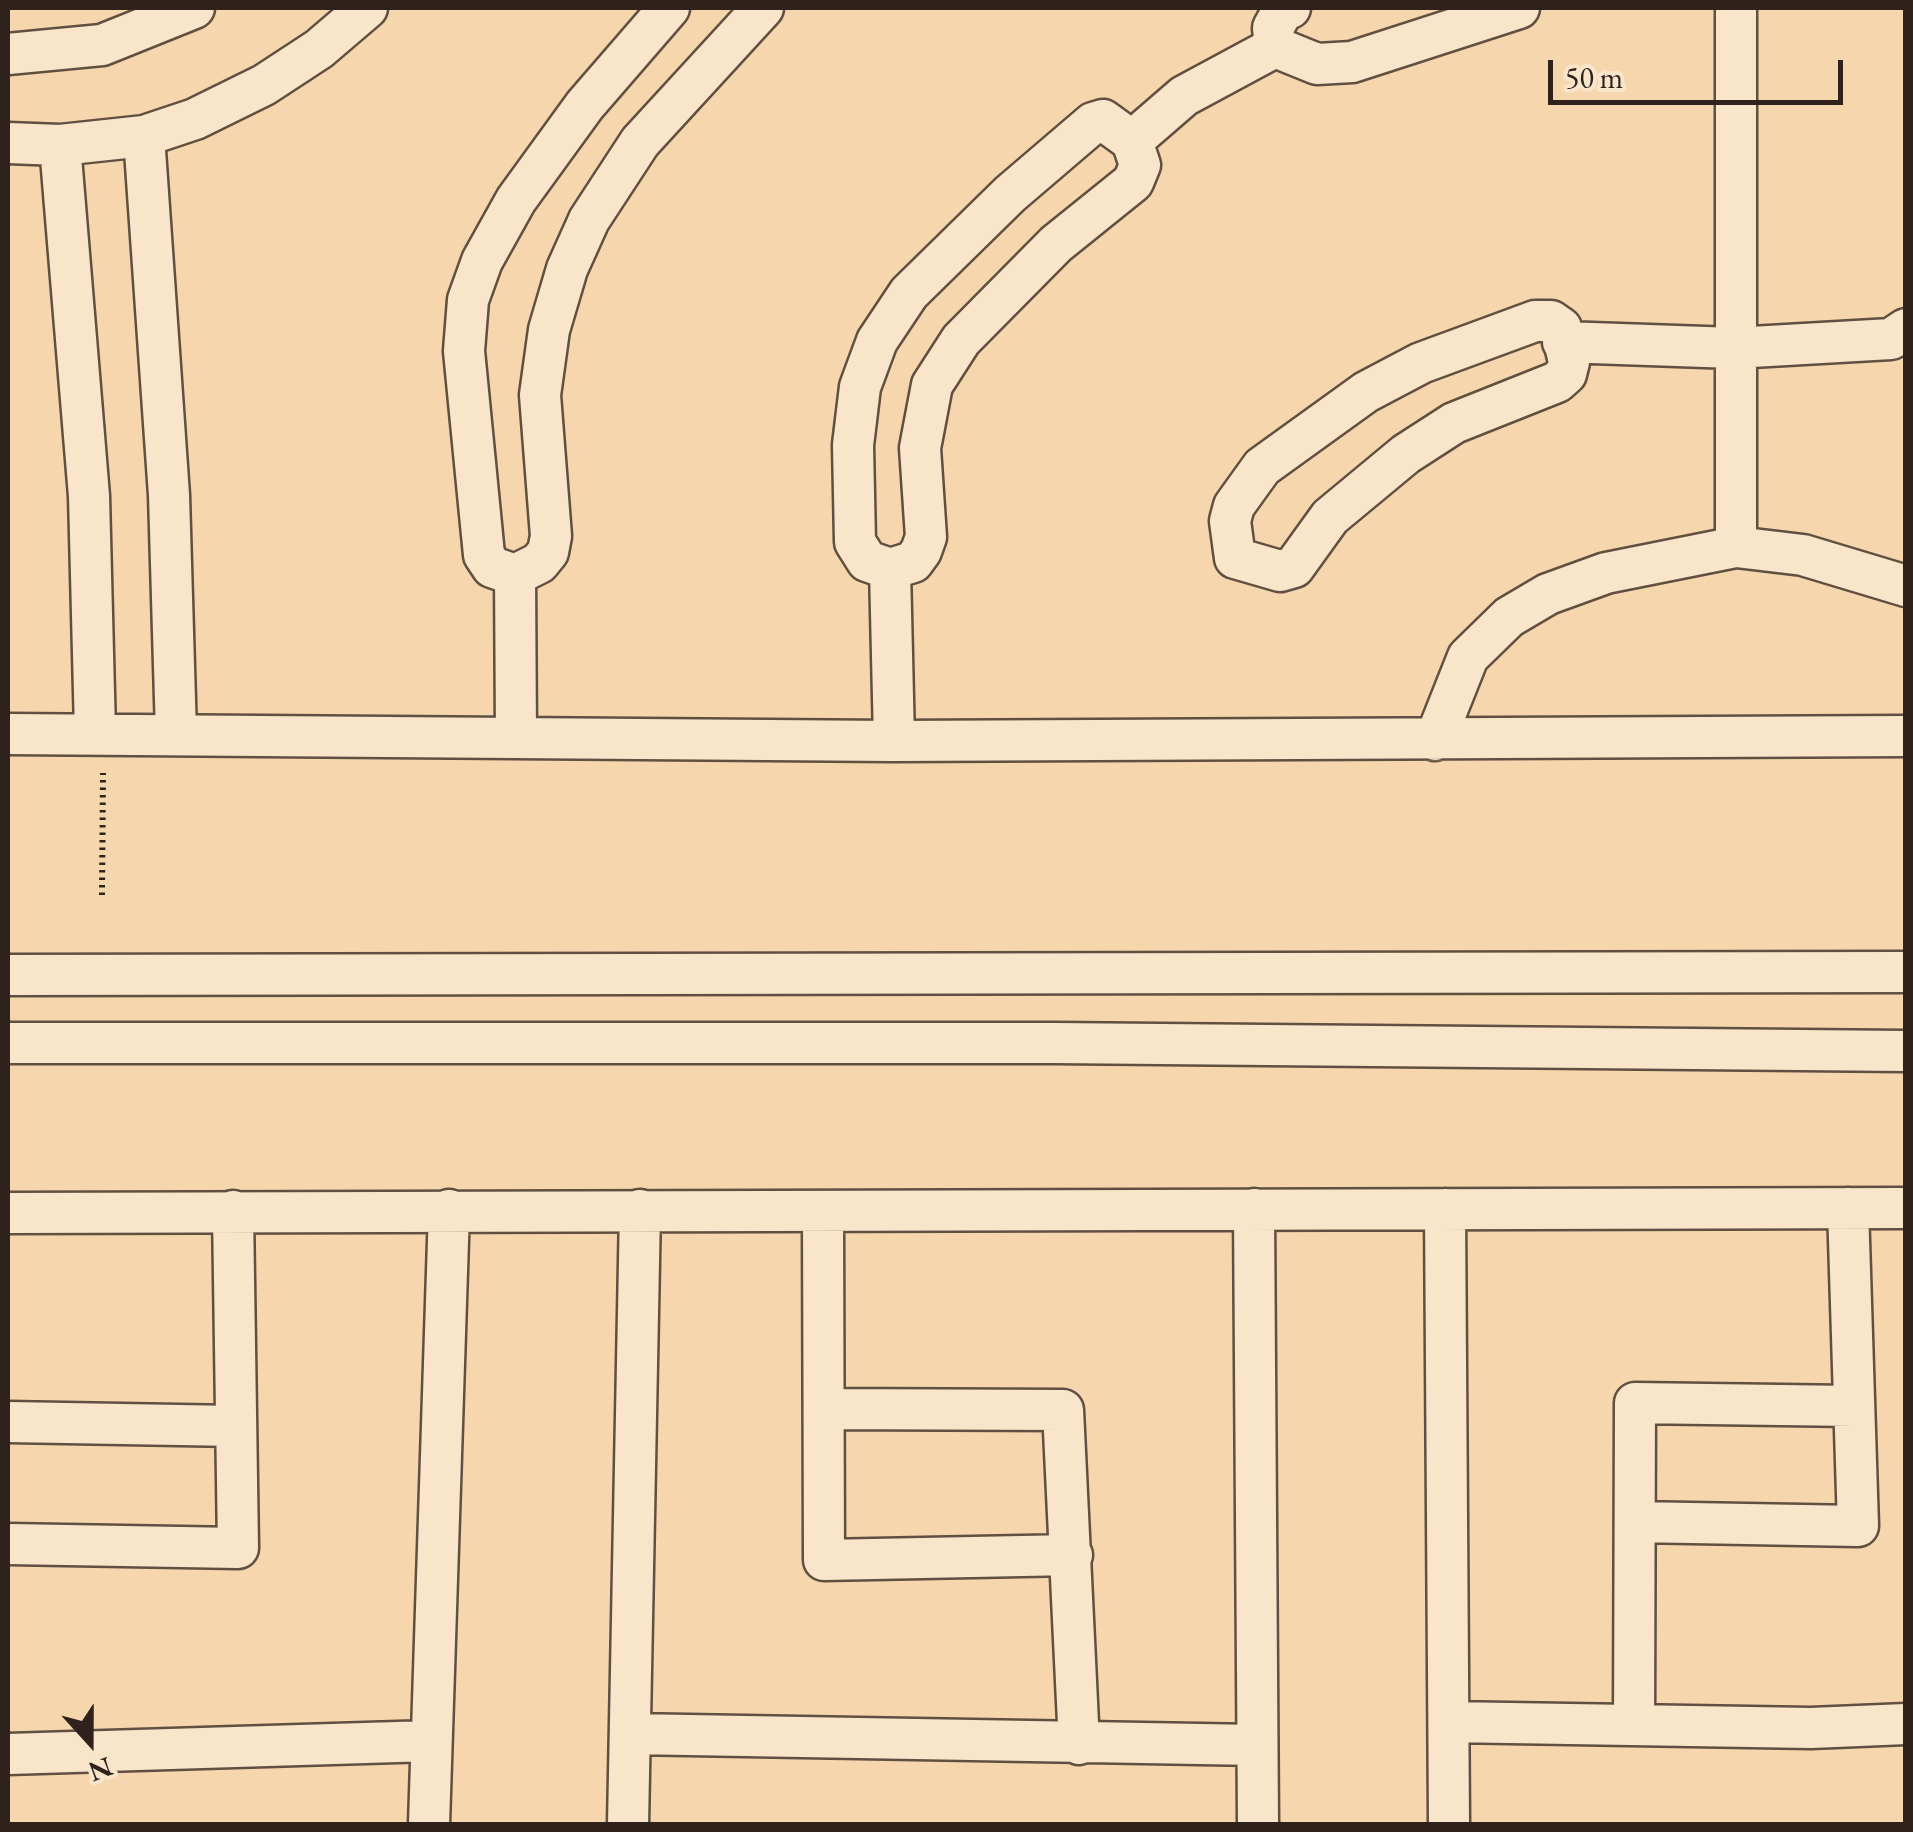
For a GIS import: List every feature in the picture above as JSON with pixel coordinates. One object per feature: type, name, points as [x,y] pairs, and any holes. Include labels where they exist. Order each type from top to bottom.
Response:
[{"type":"street","points":[[8,54],[102,44],[194,8]]},
{"type":"street","points":[[8,144],[60,145],[144,136],[195,119],[264,85],[319,50],[366,8]]},
{"type":"street","points":[[515,576],[492,567],[484,554],[464,351],[468,300],[482,261],[516,200],[585,106],[670,8]]},
{"type":"street","points":[[515,576],[540,562],[548,552],[551,536],[540,395],[550,330],[567,269],[589,220],[640,142],[763,8]]},
{"type":"street","points":[[1275,48],[1273,28],[1283,10],[1290,8]]},
{"type":"street","points":[[1132,140],[1184,96],[1275,48],[1317,64],[1352,62],[1520,8]]},
{"type":"street","points":[[1736,8],[1736,547]]},
{"type":"street","points":[[585,106],[640,142]]},
{"type":"street","points":[[1112,122],[1132,140],[1140,165],[1133,182],[1056,244],[961,340],[932,385],[920,448],[926,537],[913,562],[890,570],[867,561],[856,542],[854,446],[860,387],[877,341],[909,293],[1010,194],[1093,123],[1112,122]]},
{"type":"street","points":[[144,136],[169,495],[176,734]]},
{"type":"street","points":[[60,145],[90,496],[99,734]]},
{"type":"street","points":[[1551,320],[1560,328],[1563,342],[1569,362],[1566,374],[1557,382],[1454,423],[1406,454],[1330,518],[1294,568],[1280,571],[1235,558],[1230,521],[1245,486],[1262,467],[1366,392],[1421,364],[1535,321],[1551,320]]},
{"type":"street","points":[[1563,342],[1734,348],[1901,343]]},
{"type":"street","points":[[1435,740],[1468,658],[1509,617],[1548,594],[1606,573],[1736,547],[1803,556],[1906,586]]},
{"type":"street","points":[[890,570],[894,741]]},
{"type":"street","points":[[515,576],[516,737]]},
{"type":"street","points":[[8,734],[894,741],[1906,736]]},
{"type":"street","points":[[8,975],[1906,972]]},
{"type":"street","points":[[8,1043],[1054,1043],[1906,1051]]},
{"type":"street","points":[[1634,1522],[1858,1526],[1848,1208]]},
{"type":"street","points":[[8,1213],[640,1210],[823,1214],[1906,1208]]},
{"type":"street","points":[[1254,1209],[1258,1824]]},
{"type":"street","points":[[1446,1209],[1449,1824]]},
{"type":"street","points":[[429,1824],[448,1210]]},
{"type":"street","points":[[628,1824],[640,1210]]},
{"type":"street","points":[[8,1544],[238,1548],[233,1211]]},
{"type":"street","points":[[823,1214],[824,1560],[1072,1555]]},
{"type":"street","points":[[1634,1725],[1635,1404],[1853,1406]]},
{"type":"street","points":[[824,1409],[1063,1410],[1079,1744]]},
{"type":"street","points":[[8,1422],[236,1426]]},
{"type":"street","points":[[1449,1722],[1811,1728],[1906,1724]]},
{"type":"street","points":[[631,1734],[1257,1745]]},
{"type":"street","points":[[8,1754],[430,1741]]},
{"type":"path","points":[[99,734],[102,895]]}]
